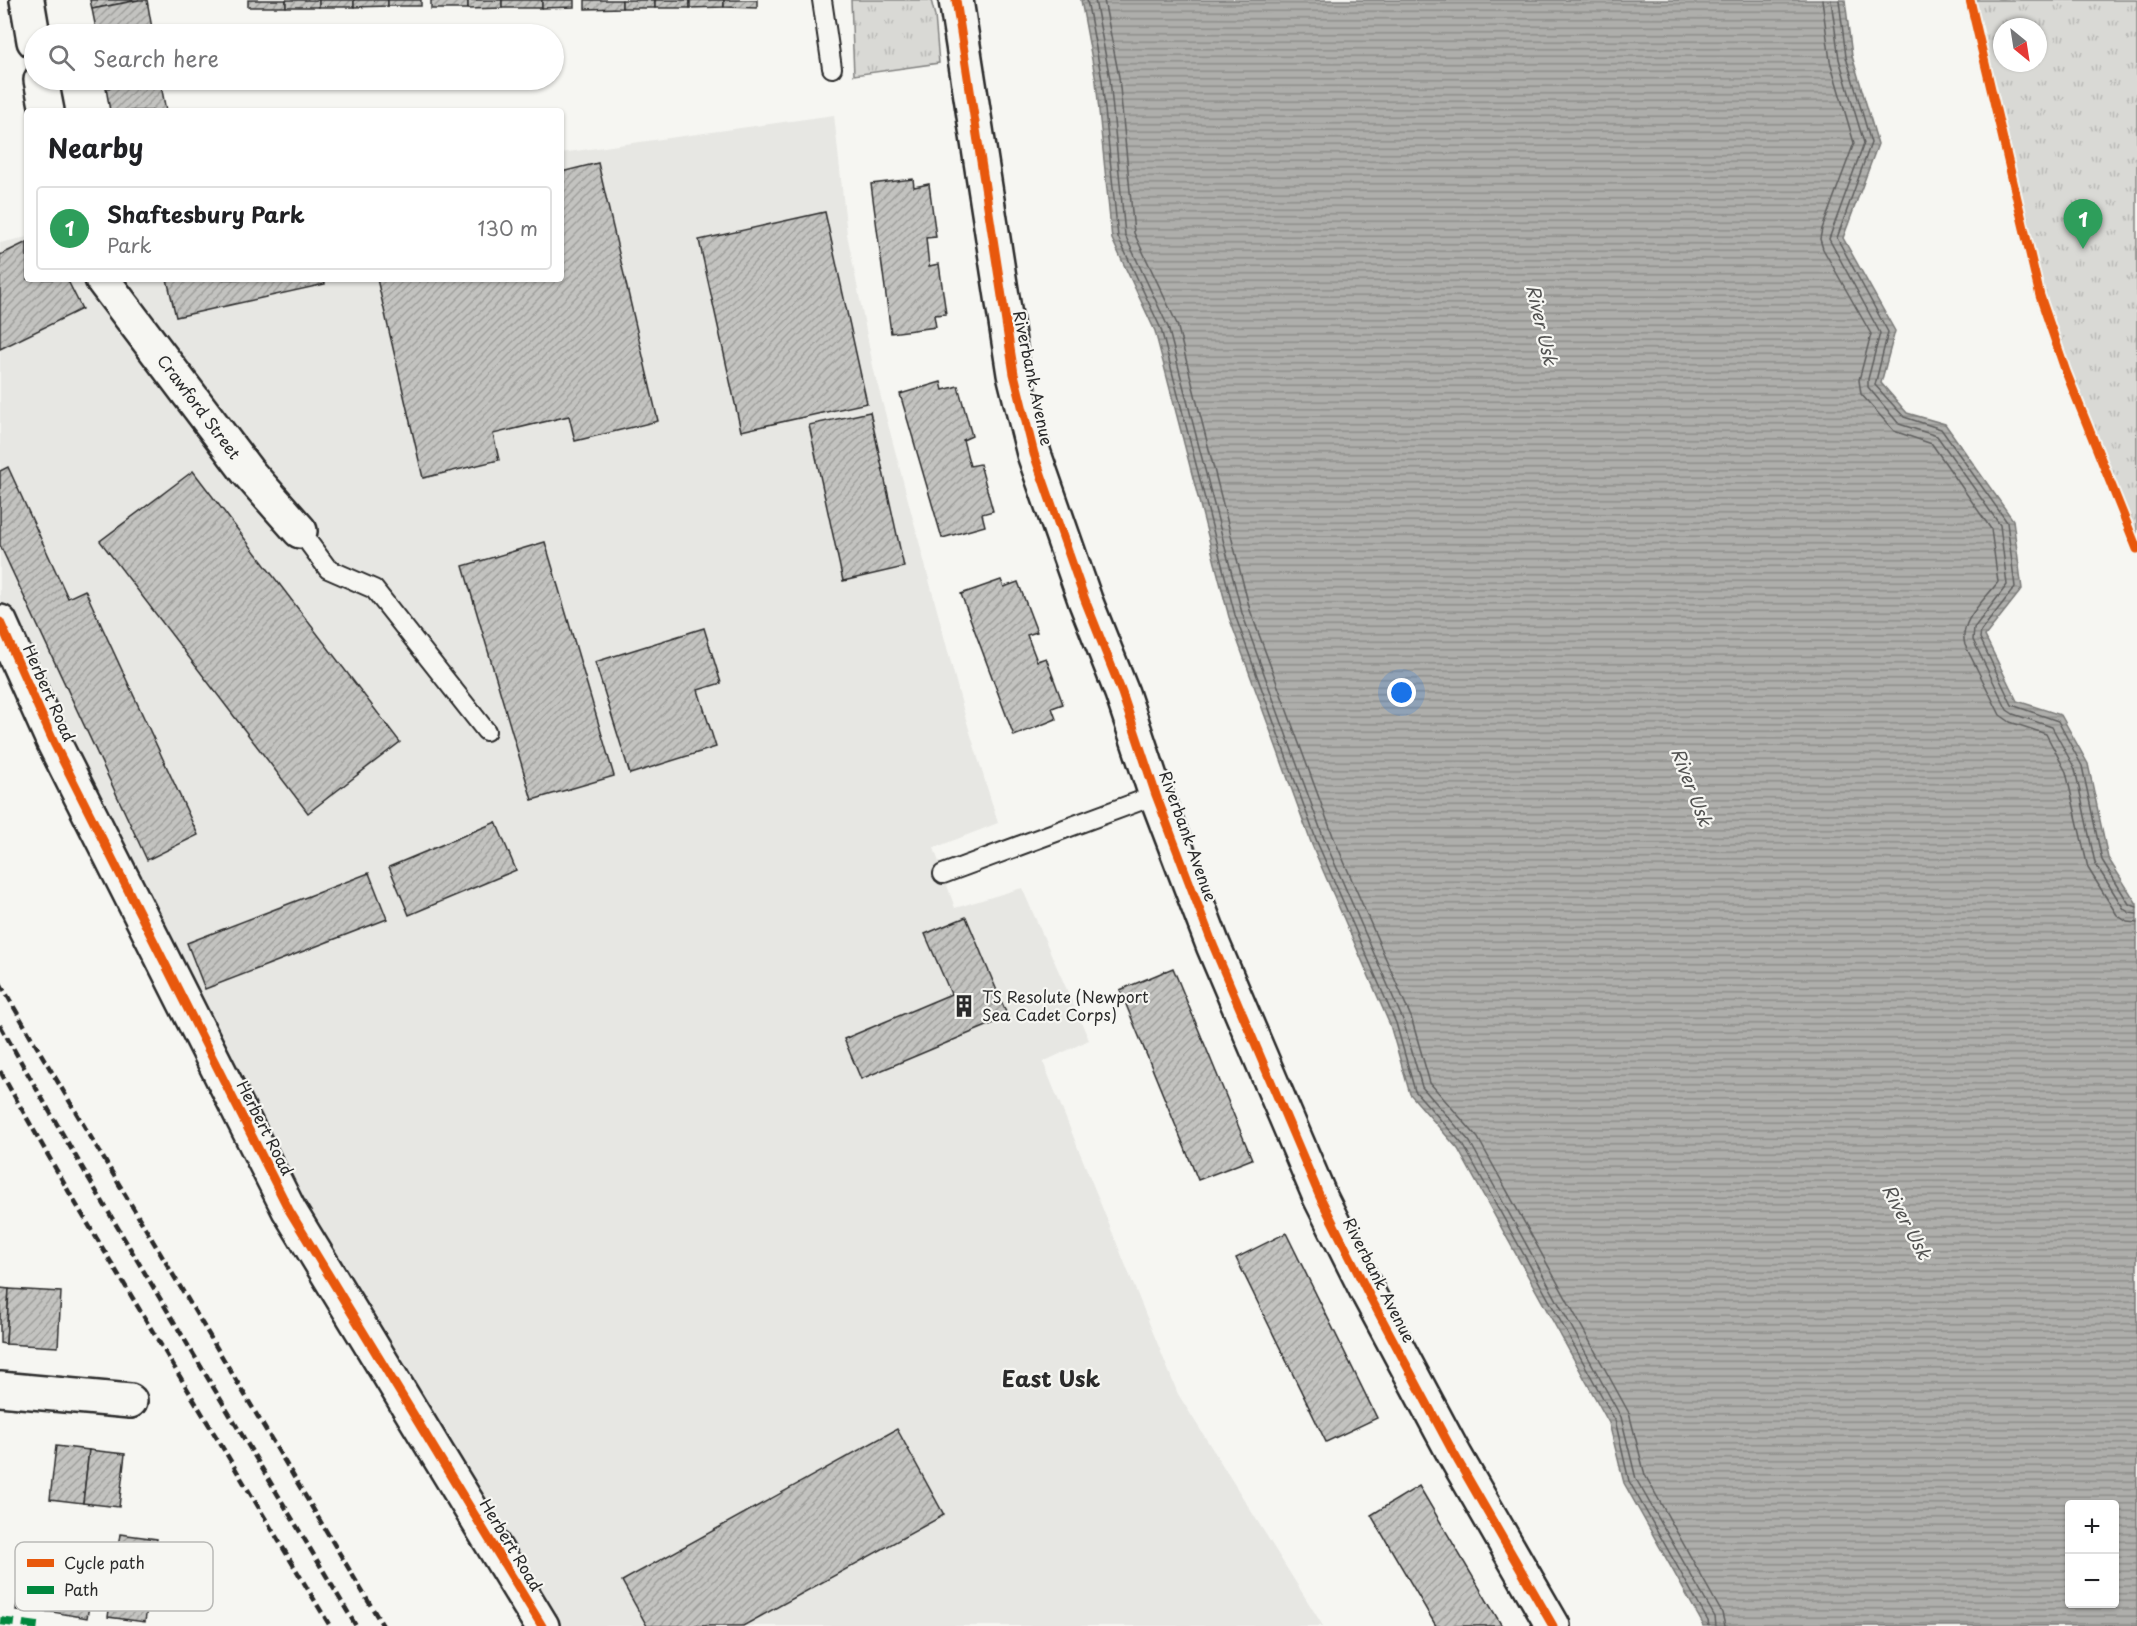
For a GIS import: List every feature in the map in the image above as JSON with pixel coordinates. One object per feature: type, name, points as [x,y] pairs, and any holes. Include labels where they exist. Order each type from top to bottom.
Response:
[{"type":"street","points":[[27,0],[31,24]]},
{"type":"street","name":"Riverbank Avenue","points":[[956,0],[1011,353],[1034,454],[1085,600],[1122,693],[1156,795],[1214,945],[1320,1197],[1369,1295],[1454,1454],[1553,1626]]},
{"type":"street","points":[[43,90],[46,108]]},
{"type":"street","name":"Crawford Street","points":[[104,282],[247,471],[300,531]]},
{"type":"street","name":"Herbert Road","points":[[0,622],[54,743],[289,1210],[542,1626]]},
{"type":"street","points":[[0,1389],[130,1401]]},
{"type":"lane","points":[[822,0],[832,68]]},
{"type":"lane","points":[[300,531],[328,568],[374,589],[486,731]]},
{"type":"lane","points":[[943,874],[1156,795]]},
{"type":"shaded area","points":[[834,115],[847,234],[874,371],[965,716],[998,823],[934,848],[955,908],[1022,888],[1089,1040],[1043,1062],[1178,1394],[1323,1626],[542,1626],[289,1210],[54,743],[0,605],[0,243],[24,238],[24,282],[564,282],[564,153]]},
{"type":"green space","points":[[851,0],[931,0],[935,16],[939,63],[854,75]]},
{"type":"green space","points":[[1970,0],[2137,0],[2137,549],[2066,372],[2040,296]]},
{"type":"water","name":"River Usk","points":[[1081,0],[1845,0],[1852,56],[1878,144],[1843,238],[1895,331],[1881,383],[1907,413],[1945,424],[2013,520],[2022,589],[1985,636],[2017,701],[2061,715],[2088,764],[2108,858],[2137,904],[2137,1626],[1704,1626],[1624,1483],[1609,1423],[1458,1149],[1410,1094],[1390,1025],[1312,845],[1229,617],[1155,331],[1112,239],[1096,81]]},
{"type":"building","points":[[90,0],[139,0],[92,9]]},
{"type":"building","points":[[147,0],[151,24],[95,24],[92,9]]},
{"type":"building","points":[[248,0],[286,0],[286,7],[248,7]]},
{"type":"building","points":[[286,0],[319,0],[319,7],[286,7]]},
{"type":"building","points":[[319,0],[354,0],[354,7],[319,7]]},
{"type":"building","points":[[354,0],[388,0],[388,6],[354,7]]},
{"type":"building","points":[[388,0],[421,0],[421,6],[388,6]]},
{"type":"building","points":[[431,0],[468,0],[468,9],[431,9]]},
{"type":"building","points":[[468,0],[502,0],[502,8],[468,9]]},
{"type":"building","points":[[502,0],[542,0],[542,8],[502,8]]},
{"type":"building","points":[[542,0],[574,0],[574,7],[542,8]]},
{"type":"building","points":[[585,0],[622,0],[622,8],[585,9]]},
{"type":"building","points":[[622,0],[655,0],[655,8],[622,8]]},
{"type":"building","points":[[655,0],[690,0],[690,8],[655,8]]},
{"type":"building","points":[[690,0],[724,0],[724,7],[690,8]]},
{"type":"building","points":[[724,0],[757,0],[757,8],[724,7]]},
{"type":"building","points":[[106,90],[162,90],[165,108],[109,108]]},
{"type":"building","points":[[598,163],[658,421],[575,441],[569,416],[493,434],[499,460],[423,478],[378,282],[564,282],[564,171]]},
{"type":"building","points":[[913,179],[914,187],[929,184],[936,237],[926,238],[929,266],[939,264],[946,314],[934,315],[936,327],[891,333],[871,184]]},
{"type":"building","points":[[825,212],[867,403],[741,431],[699,240]]},
{"type":"building","points":[[24,243],[24,282],[68,282],[82,309],[0,349],[0,255]]},
{"type":"building","points":[[168,282],[325,282],[325,284],[176,317]]},
{"type":"building","points":[[941,382],[943,390],[958,386],[972,436],[963,440],[970,466],[980,464],[993,511],[982,514],[985,526],[942,538],[900,394]]},
{"type":"building","points":[[870,412],[904,567],[843,581],[809,425]]},
{"type":"building","points":[[8,467],[68,598],[85,590],[198,835],[147,860],[0,545],[0,471]]},
{"type":"building","points":[[193,471],[400,742],[308,813],[100,541]]},
{"type":"building","points":[[545,542],[614,776],[532,800],[463,566]]},
{"type":"building","points":[[1001,580],[1004,587],[1018,582],[1037,632],[1027,635],[1037,661],[1046,658],[1063,704],[1052,708],[1056,719],[1014,736],[961,594]]},
{"type":"building","points":[[704,628],[721,683],[698,690],[716,747],[630,774],[595,662]]},
{"type":"building","points":[[496,822],[516,870],[409,915],[389,867]]},
{"type":"building","points":[[369,873],[387,919],[205,989],[187,943]]},
{"type":"building","name":"TS Resolute (Newport Sea Cadet Corps)","points":[[966,917],[1008,1017],[861,1079],[844,1039],[951,994],[925,934]]},
{"type":"building","points":[[1173,968],[1252,1159],[1198,1180],[1120,990]]},
{"type":"building","points":[[1286,1233],[1377,1418],[1326,1442],[1236,1258]]},
{"type":"building","points":[[0,1288],[9,1289],[6,1344],[0,1343]]},
{"type":"building","points":[[9,1289],[61,1292],[58,1347],[6,1344]]},
{"type":"building","points":[[897,1429],[944,1515],[743,1626],[647,1626],[622,1581]]},
{"type":"building","points":[[56,1446],[89,1450],[83,1503],[50,1499]]},
{"type":"building","points":[[89,1450],[125,1454],[119,1507],[83,1503]]},
{"type":"building","points":[[1419,1486],[1502,1626],[1436,1626],[1371,1515]]},
{"type":"building","points":[[120,1534],[157,1539],[157,1542],[119,1542]]},
{"type":"building","points":[[52,1611],[88,1611],[87,1618]]},
{"type":"building","points":[[109,1611],[147,1611],[145,1622],[108,1617]]},
{"type":"railway","points":[[0,983],[383,1626]]},
{"type":"railway","points":[[0,1025],[132,1252],[356,1626]]},
{"type":"railway","points":[[0,1071],[73,1199],[330,1626]]},
{"type":"marked path","points":[[0,1621],[38,1626]]},
{"type":"cycle path","points":[[956,0],[1014,374],[1034,454],[1085,600],[1122,693],[1156,795],[1213,945],[1320,1197],[1369,1295],[1454,1454],[1553,1626]]},
{"type":"cycle path","points":[[1970,0],[2040,296],[2066,372],[2137,549]]},
{"type":"cycle path","points":[[0,622],[54,743],[289,1210],[542,1626]]},
{"type":"place","name":"Shaftesbury Park","points":[[2083,249]]},
{"type":"place","name":"TS Resolute (Newport Sea Cadet Corps)","points":[[964,1006]]},
{"type":"district","name":"East Usk","points":[[1051,1379]]}]
